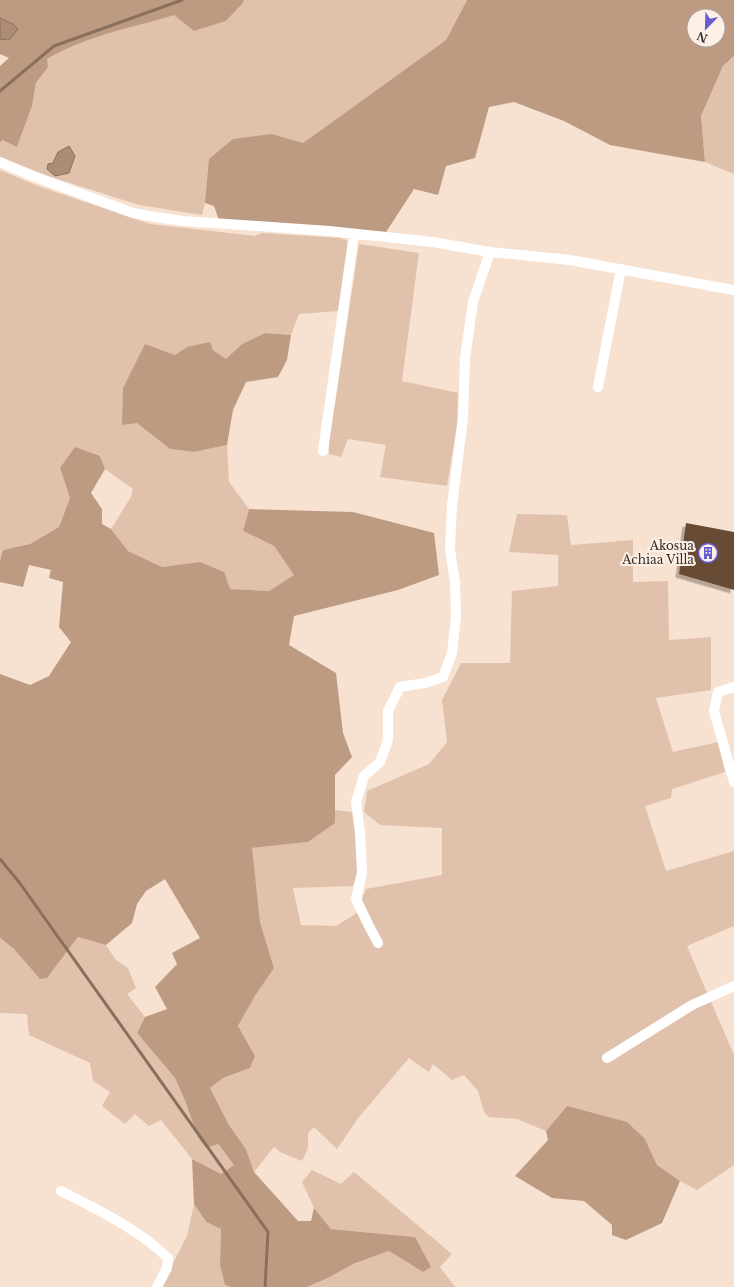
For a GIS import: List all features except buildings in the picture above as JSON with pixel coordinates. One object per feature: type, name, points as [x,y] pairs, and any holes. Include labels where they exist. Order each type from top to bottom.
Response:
[{"type":"street","points":[[0,162],[30,175],[133,213],[155,217],[184,221],[330,231],[433,242],[490,252],[570,260],[734,290]]},
{"type":"street","points":[[323,451],[354,234]]},
{"type":"street","points":[[378,943],[356,899],[362,873],[360,833],[356,802],[364,776],[380,762],[388,740],[388,711],[400,687],[425,683],[443,677],[452,653],[456,616],[455,582],[450,550],[452,505],[463,418],[465,358],[473,302],[490,252]]},
{"type":"street","points":[[598,387],[621,269]]},
{"type":"street","points":[[734,687],[718,692],[714,711],[734,782]]},
{"type":"street","points":[[607,1058],[692,1005],[734,986]]},
{"type":"street","points":[[61,1191],[128,1226],[168,1258],[167,1268],[157,1287]]},
{"type":"shaded area","points":[[0,0],[244,0],[226,21],[194,31],[174,15],[93,38],[47,59],[48,67],[36,83],[32,106],[17,147],[2,140],[0,143],[0,66],[9,58],[0,54],[0,39],[9,40],[13,24],[0,18]]},
{"type":"shaded area","points":[[244,0],[467,0],[446,40],[303,143],[272,134],[205,203],[202,215],[139,205],[51,177],[0,157],[0,143],[2,140],[17,147],[32,106],[36,83],[48,67],[46,59],[93,38],[174,14],[194,31],[226,21]]},
{"type":"shaded area","points":[[467,0],[734,0],[734,56],[723,66],[701,116],[705,162],[610,145],[564,121],[514,102],[489,107],[475,158],[446,166],[438,195],[414,189],[386,232],[219,220],[214,206],[205,203],[209,159],[233,139],[272,134],[303,143],[446,40]]},
{"type":"shaded area","points":[[0,18],[13,24],[18,29],[9,40],[0,39]]},
{"type":"shaded area","points":[[734,56],[734,174],[705,162],[701,116],[723,66]]},
{"type":"shaded area","points":[[69,146],[75,156],[69,173],[55,176],[47,169],[48,164],[53,163],[58,152]]},
{"type":"shaded area","points":[[0,170],[38,186],[150,224],[255,236],[262,233],[340,238],[348,241],[350,247],[338,311],[299,314],[291,335],[265,333],[242,344],[226,359],[213,350],[187,347],[175,355],[145,344],[137,422],[170,449],[194,452],[227,445],[229,482],[249,509],[243,531],[274,546],[295,575],[269,591],[230,589],[200,562],[162,567],[128,551],[111,529],[131,497],[133,489],[105,469],[100,456],[60,468],[70,498],[59,527],[30,544],[3,550],[0,561]]},
{"type":"shaded area","points":[[359,244],[419,253],[402,381],[458,393],[457,425],[447,486],[380,477],[386,445],[348,439],[341,457],[329,454],[329,429],[335,404]]},
{"type":"shaded area","points":[[265,333],[291,335],[287,360],[278,377],[246,382],[233,410],[227,445],[194,452],[170,449],[137,423],[122,425],[123,388],[145,344],[175,355],[187,347],[210,342],[213,350],[226,359],[242,344]]},
{"type":"shaded area","points":[[75,447],[100,456],[105,469],[91,493],[102,509],[102,524],[111,529],[128,551],[162,567],[200,562],[224,572],[230,589],[269,591],[294,575],[274,546],[243,531],[249,509],[353,512],[434,533],[439,575],[398,590],[294,616],[289,645],[336,673],[343,733],[352,757],[335,775],[335,823],[308,842],[252,848],[260,922],[274,968],[255,996],[238,1026],[255,1056],[250,1068],[223,1078],[210,1088],[229,1125],[246,1149],[254,1172],[298,1221],[311,1221],[314,1208],[331,1229],[415,1237],[431,1267],[423,1272],[389,1251],[353,1264],[328,1278],[307,1287],[231,1287],[225,1285],[220,1265],[221,1229],[206,1222],[194,1204],[192,1159],[221,1174],[234,1165],[218,1144],[206,1148],[198,1137],[175,1078],[137,1033],[145,1017],[167,1009],[155,987],[177,964],[172,953],[200,938],[165,879],[146,891],[137,904],[132,923],[106,945],[78,937],[47,978],[40,979],[14,949],[0,938],[0,674],[30,685],[49,676],[71,642],[59,627],[63,582],[49,578],[51,570],[29,565],[23,587],[0,582],[0,561],[3,550],[30,544],[59,527],[70,498],[60,468]]},
{"type":"shaded area","points":[[517,514],[567,515],[571,545],[633,540],[633,582],[668,581],[669,640],[711,637],[711,690],[656,698],[673,752],[718,742],[725,772],[672,789],[671,798],[645,806],[666,871],[734,851],[734,926],[687,946],[734,1055],[734,1165],[697,1190],[680,1181],[657,1165],[645,1139],[567,1106],[546,1131],[517,1119],[489,1117],[484,1112],[478,1091],[464,1075],[452,1080],[433,1064],[429,1072],[409,1058],[359,1117],[337,1149],[314,1127],[308,1133],[308,1148],[302,1161],[282,1153],[274,1147],[254,1172],[246,1149],[229,1125],[210,1088],[223,1078],[250,1068],[255,1056],[238,1026],[255,996],[274,968],[260,922],[251,848],[308,842],[335,823],[335,810],[353,812],[359,865],[353,886],[293,888],[301,925],[336,926],[357,913],[366,889],[442,875],[442,828],[380,825],[364,812],[367,791],[429,764],[447,742],[442,700],[461,663],[510,663],[512,591],[558,586],[558,555],[509,552]]},
{"type":"shaded area","points":[[78,937],[106,945],[116,960],[128,968],[136,988],[127,994],[145,1017],[137,1033],[175,1078],[186,1103],[234,1165],[221,1174],[192,1159],[161,1120],[149,1126],[135,1114],[125,1124],[102,1106],[110,1092],[93,1081],[90,1063],[29,1035],[27,1014],[0,1013],[0,938],[14,949],[40,978],[47,978]]},
{"type":"shaded area","points":[[567,1106],[627,1122],[645,1139],[657,1165],[680,1181],[662,1223],[626,1240],[612,1235],[612,1225],[584,1201],[552,1198],[515,1176],[548,1140],[546,1131]]},
{"type":"shaded area","points":[[312,1170],[341,1184],[354,1172],[452,1254],[440,1267],[455,1287],[307,1287],[328,1278],[353,1264],[389,1251],[423,1272],[415,1237],[331,1229],[314,1208],[302,1182]]},
{"type":"shaded area","points":[[194,1204],[206,1222],[221,1229],[220,1265],[225,1285],[231,1287],[161,1287],[187,1236]]},
{"type":"waterway","points":[[0,91],[54,46],[182,0]]},
{"type":"waterway","points":[[0,859],[19,882],[268,1232],[265,1287]]},
{"type":"place","name":"Akosua Achiaa Villa","points":[[708,553]]}]
